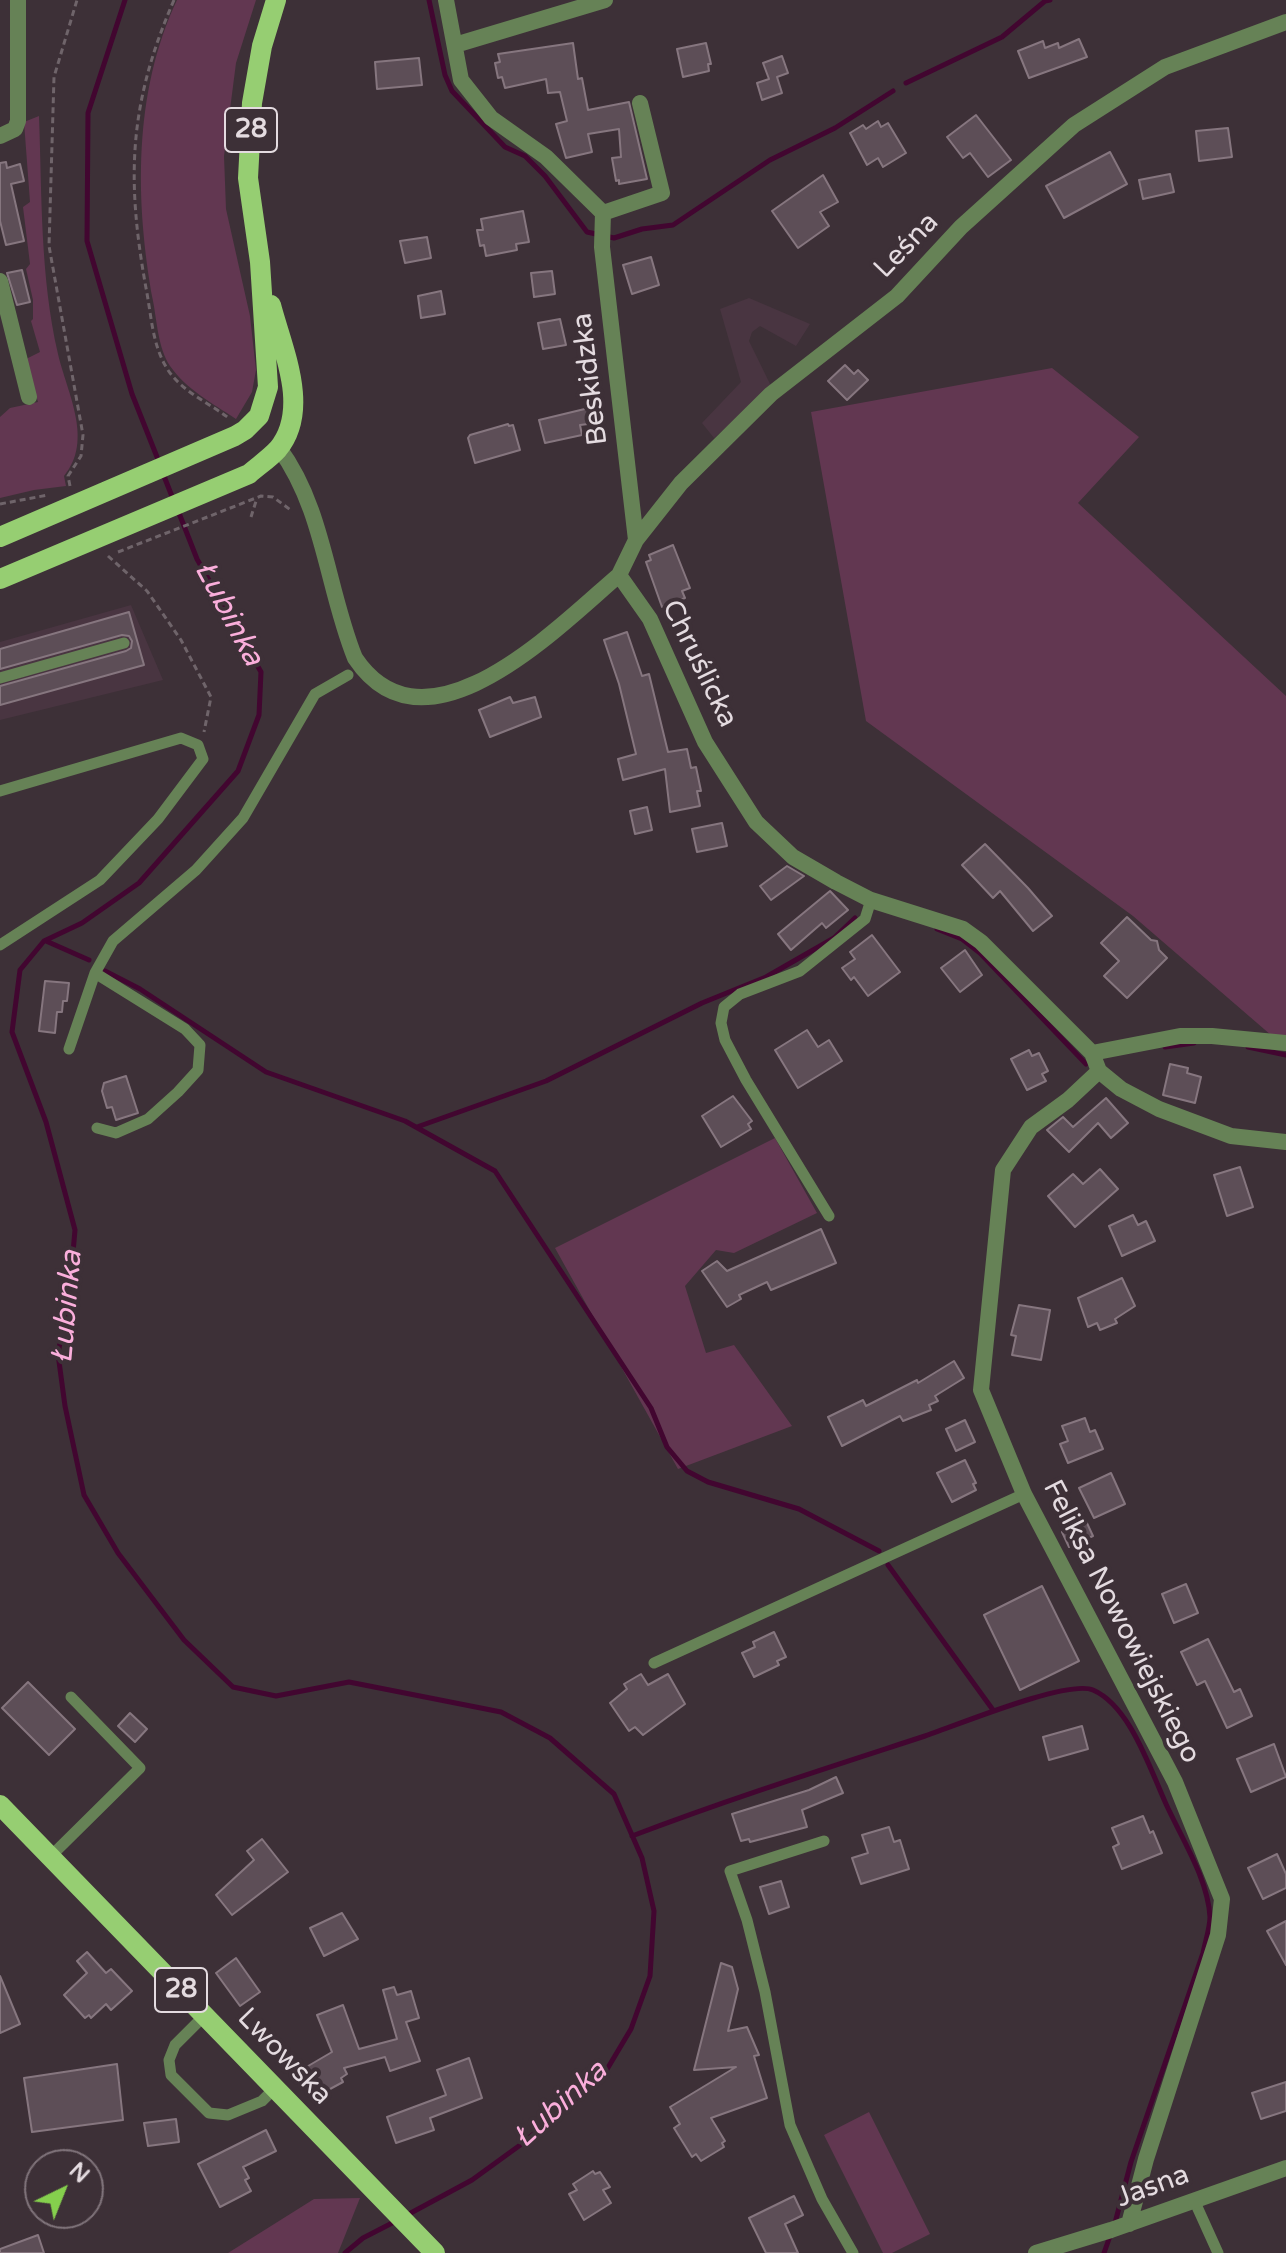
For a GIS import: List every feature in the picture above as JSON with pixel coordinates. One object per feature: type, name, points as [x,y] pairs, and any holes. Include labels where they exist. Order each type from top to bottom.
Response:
[{"type":"main road","name":"28","points":[[246,427],[268,387],[260,262],[248,178],[252,103],[262,46],[276,0]]},
{"type":"main road","name":"28","points":[[0,579],[104,547],[249,474],[279,448],[292,417],[293,390],[260,262]]},
{"type":"main road","points":[[0,537],[77,496],[246,427],[279,448]]},
{"type":"main road","name":"Lwowska","points":[[0,1805],[435,2253]]},
{"type":"street","points":[[0,136],[15,129],[18,121],[18,0]]},
{"type":"street","points":[[446,0],[461,80],[491,118],[546,157],[603,219],[662,193],[640,103]]},
{"type":"street","points":[[455,45],[605,0]]},
{"type":"street","name":"Leśna","points":[[619,575],[636,540],[681,483],[771,394],[897,296],[961,227],[1074,125],[1165,67],[1286,22]]},
{"type":"street","name":"Beskidzka","points":[[603,219],[602,247],[636,540]]},
{"type":"street","points":[[0,281],[29,397]]},
{"type":"street","points":[[279,448],[307,496],[355,658],[371,677],[397,694],[432,696],[454,692],[486,679],[527,653],[619,575]]},
{"type":"street","name":"Chruślicka","points":[[619,575],[650,619],[705,742],[756,822],[793,857],[871,900],[963,929],[981,942],[1092,1053],[1099,1071]]},
{"type":"street","points":[[1092,1053],[1180,1036],[1286,1043]]},
{"type":"street","points":[[1099,1071],[1121,1089],[1159,1109],[1231,1136],[1286,1142]]},
{"type":"street","name":"Feliksa Nowowiejskiego","points":[[1099,1071],[1068,1100],[1031,1127],[1003,1170],[981,1390],[1024,1494],[1175,1782],[1222,1899],[1218,1935],[1146,2159],[1121,2226]]},
{"type":"street","name":"Jasna","points":[[1036,2253],[1286,2168]]},
{"type":"lane","points":[[0,678],[124,643]]},
{"type":"lane","points":[[69,1049],[95,973],[113,941],[196,870],[243,818],[315,694],[348,675]]},
{"type":"lane","points":[[0,791],[181,738],[198,745],[203,759],[158,819],[100,880],[0,945]]},
{"type":"lane","points":[[829,1216],[746,1080],[725,1040],[721,1023],[724,1007],[740,994],[800,971],[865,919],[871,900]]},
{"type":"lane","points":[[95,973],[185,1029],[200,1045],[198,1070],[148,1119],[116,1133],[97,1128]]},
{"type":"lane","points":[[654,1663],[1024,1494]]},
{"type":"lane","points":[[51,1856],[140,1768],[71,1697]]},
{"type":"lane","points":[[824,1841],[730,1871],[747,1920],[765,1992],[790,2125],[822,2199],[853,2253]]},
{"type":"lane","points":[[205,2015],[175,2045],[169,2060],[171,2075],[209,2113],[228,2115],[262,2101],[275,2088]]},
{"type":"lane","points":[[1194,2200],[1218,2253]]},
{"type":"path","points":[[77,0],[54,77],[49,246],[83,435],[81,456],[68,476],[77,496]]},
{"type":"path","points":[[174,0],[163,24],[142,92],[134,140],[133,177],[143,271],[155,339],[165,366],[187,391],[246,427]]},
{"type":"path","points":[[0,504],[60,493]]},
{"type":"path","points":[[198,745],[206,728],[211,697],[181,640],[147,591],[104,547],[259,497],[251,517]]},
{"type":"shaded area","points":[[177,0],[256,0],[236,63],[224,156],[226,209],[250,316],[256,370],[252,392],[236,419],[192,389],[166,359],[160,343],[147,263],[141,187],[145,110],[152,72]]},
{"type":"shaded area","points":[[39,116],[48,295],[58,354],[76,416],[77,447],[73,462],[64,476],[66,486],[0,498],[0,417],[10,408],[38,402],[26,359],[40,352],[31,321],[33,300],[26,269],[30,264],[23,207],[30,202],[24,122]]},
{"type":"shaded area","points":[[749,298],[810,324],[796,346],[760,326],[752,332],[749,341],[772,388],[714,438],[702,423],[741,382],[720,309]]},
{"type":"shaded area","points":[[1052,368],[1139,437],[1078,503],[1286,696],[1286,1048],[1133,916],[866,721],[811,412]]},
{"type":"shaded area","points":[[131,605],[163,680],[0,720],[0,642]]},
{"type":"shaded area","points":[[775,1138],[817,1213],[734,1253],[716,1250],[685,1286],[706,1353],[734,1345],[792,1426],[678,1469],[555,1248]]},
{"type":"shaded area","points":[[869,2112],[930,2234],[892,2253],[883,2253],[824,2135]]},
{"type":"shaded area","points":[[360,2198],[338,2253],[228,2253],[314,2199]]},
{"type":"building","points":[[1079,39],[1087,57],[1029,78],[1018,51],[1043,41],[1045,48],[1058,43],[1059,48]]},
{"type":"building","points":[[573,43],[578,79],[582,78],[588,110],[629,102],[647,179],[619,184],[619,180],[616,181],[612,158],[621,157],[619,129],[588,134],[592,152],[566,158],[556,124],[567,121],[560,92],[548,93],[546,79],[505,88],[502,77],[498,78],[495,63],[500,62],[498,54]]},
{"type":"building","points":[[706,43],[711,64],[708,64],[709,71],[683,77],[677,49]]},
{"type":"building","points":[[782,56],[788,73],[777,77],[782,93],[762,100],[757,83],[769,79],[763,63]]},
{"type":"building","points":[[419,58],[422,85],[377,89],[375,62]]},
{"type":"building","points":[[976,115],[1011,160],[988,177],[970,153],[963,158],[947,137]]},
{"type":"building","points":[[878,121],[881,127],[888,123],[906,153],[883,167],[878,158],[867,165],[850,133],[863,125],[866,129]]},
{"type":"building","points":[[1228,128],[1232,157],[1199,161],[1196,131]]},
{"type":"building","points":[[1110,152],[1127,184],[1064,218],[1046,186]]},
{"type":"building","points":[[6,162],[7,168],[20,164],[24,181],[11,184],[24,241],[6,245],[0,221],[0,163]]},
{"type":"building","points":[[1170,174],[1174,192],[1143,199],[1139,180]]},
{"type":"building","points":[[823,175],[838,202],[820,212],[829,226],[798,248],[772,211]]},
{"type":"building","points":[[523,211],[529,242],[516,244],[517,250],[486,256],[477,230],[483,230],[481,219]]},
{"type":"building","points":[[427,237],[431,258],[405,263],[400,241]]},
{"type":"building","points":[[651,257],[659,285],[632,294],[623,265]]},
{"type":"building","points":[[22,270],[30,302],[17,305],[7,273]]},
{"type":"building","points":[[552,271],[555,294],[534,297],[531,273]]},
{"type":"building","points":[[441,291],[445,314],[421,318],[418,296]]},
{"type":"building","points":[[560,319],[566,345],[543,349],[538,323]]},
{"type":"building","points":[[845,365],[854,374],[858,370],[868,380],[847,400],[828,381]]},
{"type":"building","points":[[593,407],[596,423],[580,425],[582,435],[545,443],[539,420]]},
{"type":"building","points":[[513,425],[520,450],[475,463],[468,438],[470,435]]},
{"type":"building","points":[[673,545],[690,588],[682,591],[685,598],[662,607],[646,562],[651,560],[649,555]]},
{"type":"building","points":[[129,612],[144,665],[0,705],[0,686],[126,651],[131,648],[132,641],[129,636],[122,635],[0,669],[0,649]]},
{"type":"building","points":[[627,632],[642,676],[649,674],[668,752],[687,749],[691,768],[696,767],[701,791],[697,791],[700,806],[670,812],[665,769],[623,780],[618,759],[636,754],[619,684],[604,640]]},
{"type":"building","points":[[510,697],[513,703],[535,697],[541,717],[490,737],[479,710]]},
{"type":"building","points":[[647,807],[652,830],[635,834],[630,811]]},
{"type":"building","points":[[722,823],[727,846],[697,852],[692,829]]},
{"type":"building","points":[[985,844],[1052,916],[1033,931],[1000,891],[993,898],[962,865]]},
{"type":"building","points":[[787,866],[804,876],[771,900],[760,886]]},
{"type":"building","points":[[830,891],[848,910],[826,928],[822,923],[791,950],[778,934]]},
{"type":"building","points":[[1127,917],[1151,940],[1157,941],[1159,950],[1167,958],[1127,998],[1104,976],[1119,961],[1101,943]]},
{"type":"building","points":[[872,935],[900,972],[868,996],[854,977],[851,980],[842,968],[855,959],[850,952]]},
{"type":"building","points":[[965,950],[982,975],[960,992],[941,968]]},
{"type":"building","points":[[45,981],[69,983],[67,1001],[63,1001],[62,1012],[57,1012],[55,1033],[39,1031]]},
{"type":"building","points":[[807,1030],[818,1047],[829,1040],[842,1061],[798,1088],[775,1050]]},
{"type":"building","points":[[1029,1050],[1032,1056],[1039,1053],[1048,1071],[1042,1074],[1046,1081],[1027,1090],[1011,1059]]},
{"type":"building","points":[[1170,1064],[1188,1068],[1187,1073],[1201,1077],[1195,1103],[1163,1095]]},
{"type":"building","points":[[126,1076],[138,1113],[116,1120],[112,1107],[107,1108],[102,1091],[104,1083]]},
{"type":"building","points":[[733,1096],[752,1121],[748,1124],[751,1129],[721,1147],[702,1116]]},
{"type":"building","points":[[1106,1098],[1128,1123],[1111,1138],[1098,1123],[1069,1152],[1047,1130],[1063,1117],[1073,1127]]},
{"type":"building","points":[[1240,1167],[1253,1207],[1227,1216],[1214,1175]]},
{"type":"building","points":[[1100,1169],[1118,1189],[1075,1227],[1048,1196],[1073,1174],[1083,1184]]},
{"type":"building","points":[[1133,1215],[1138,1225],[1146,1221],[1155,1241],[1122,1256],[1109,1226]]},
{"type":"building","points":[[821,1229],[836,1263],[771,1290],[767,1282],[739,1295],[741,1299],[727,1307],[702,1271],[717,1261],[727,1271]]},
{"type":"building","points":[[1122,1278],[1135,1306],[1115,1319],[1117,1323],[1100,1330],[1097,1323],[1088,1327],[1078,1298]]},
{"type":"building","points":[[1019,1305],[1050,1310],[1041,1360],[1012,1355],[1016,1336],[1011,1335]]},
{"type":"building","points":[[954,1361],[964,1378],[935,1396],[938,1401],[929,1405],[931,1410],[903,1421],[900,1416],[842,1446],[828,1417],[863,1400],[866,1406],[917,1380],[918,1383]]},
{"type":"building","points":[[1085,1418],[1090,1432],[1095,1430],[1103,1449],[1068,1463],[1060,1444],[1068,1441],[1062,1426]]},
{"type":"building","points":[[965,1420],[975,1442],[956,1451],[946,1429]]},
{"type":"building","points":[[965,1460],[976,1483],[973,1484],[976,1490],[952,1502],[937,1473]]},
{"type":"building","points":[[1111,1473],[1125,1504],[1094,1518],[1079,1488]]},
{"type":"building","points":[[1086,1521],[1093,1536],[1069,1547],[1062,1532]]},
{"type":"building","points":[[1186,1584],[1198,1613],[1174,1623],[1162,1594]]},
{"type":"building","points":[[1042,1586],[1079,1661],[1020,1690],[984,1615]]},
{"type":"building","points":[[774,1632],[786,1657],[777,1661],[779,1665],[754,1677],[742,1653],[755,1647],[753,1642]]},
{"type":"building","points":[[1208,1639],[1234,1692],[1240,1689],[1252,1716],[1227,1728],[1205,1681],[1197,1685],[1181,1652]]},
{"type":"building","points":[[641,1674],[648,1685],[668,1674],[685,1704],[643,1735],[635,1727],[629,1731],[610,1703],[627,1689],[624,1684]]},
{"type":"building","points":[[28,1682],[75,1729],[49,1755],[2,1708]]},
{"type":"building","points":[[130,1713],[147,1729],[135,1742],[118,1726]]},
{"type":"building","points":[[1082,1726],[1088,1749],[1049,1760],[1043,1737]]},
{"type":"building","points":[[1274,1744],[1286,1777],[1251,1792],[1237,1759]]},
{"type":"building","points":[[836,1777],[843,1793],[802,1810],[807,1827],[750,1842],[749,1839],[741,1841],[732,1814],[809,1790]]},
{"type":"building","points":[[1143,1816],[1162,1853],[1122,1869],[1113,1847],[1119,1844],[1112,1828]]},
{"type":"building","points":[[889,1827],[894,1842],[900,1840],[909,1869],[861,1884],[852,1858],[868,1853],[862,1835]]},
{"type":"building","points":[[262,1839],[288,1872],[232,1915],[216,1895],[254,1860],[247,1851]]},
{"type":"building","points":[[1277,1854],[1286,1874],[1286,1888],[1263,1899],[1248,1868]]},
{"type":"building","points":[[781,1881],[789,1907],[769,1914],[760,1887]]},
{"type":"building","points":[[342,1913],[358,1939],[324,1956],[310,1928]]},
{"type":"building","points":[[1286,1921],[1286,1965],[1267,1931]]},
{"type":"building","points":[[87,1952],[106,1973],[111,1969],[132,1991],[111,2010],[106,2004],[91,2018],[89,2015],[85,2018],[64,1995],[87,1973],[77,1961]]},
{"type":"building","points":[[236,1958],[260,1992],[240,2006],[216,1973]]},
{"type":"building","points":[[721,1963],[732,1967],[738,1989],[728,2031],[747,2027],[759,2055],[754,2056],[767,2098],[711,2118],[725,2141],[722,2143],[724,2147],[701,2161],[696,2154],[692,2157],[674,2128],[680,2124],[670,2107],[736,2067],[694,2070]]},
{"type":"building","points":[[0,1976],[20,2024],[0,2033]]},
{"type":"building","points":[[394,1987],[397,1995],[411,1991],[419,2018],[406,2022],[420,2061],[390,2071],[385,2057],[344,2068],[347,2074],[341,2078],[343,2082],[319,2095],[303,2069],[332,2052],[317,2015],[343,2005],[359,2049],[397,2039],[383,1990]]},
{"type":"building","points":[[469,2058],[482,2098],[430,2118],[434,2130],[396,2143],[387,2117],[446,2095],[437,2070]]},
{"type":"building","points":[[117,2064],[123,2120],[32,2132],[24,2078]]},
{"type":"building","points":[[1286,2082],[1286,2111],[1261,2119],[1252,2093]]},
{"type":"building","points":[[176,2119],[179,2142],[148,2146],[144,2123]]},
{"type":"building","points":[[266,2130],[276,2151],[243,2167],[251,2191],[220,2207],[198,2164]]},
{"type":"building","points":[[593,2171],[595,2174],[600,2172],[610,2187],[603,2190],[611,2203],[584,2220],[569,2194],[577,2190],[573,2184]]},
{"type":"building","points":[[794,2196],[803,2215],[785,2224],[798,2253],[766,2253],[749,2218]]},
{"type":"building","points":[[38,2235],[44,2253],[0,2253],[0,2249]]},
{"type":"waterway","name":"Łubinka","points":[[125,0],[88,113],[87,241],[132,394],[159,462]]},
{"type":"waterway","points":[[429,0],[445,75],[452,91],[505,147],[525,156],[545,176],[587,232],[614,238],[642,229],[673,225],[770,160],[835,128],[893,91]]},
{"type":"waterway","points":[[906,83],[1002,37],[1050,0]]},
{"type":"waterway","name":"Łubinka","points":[[162,471],[173,499]]},
{"type":"waterway","name":"Łubinka","points":[[177,508],[197,559],[261,672],[259,715],[238,771],[139,883],[82,923],[44,941],[20,970],[12,1032],[46,1122],[75,1230],[70,1286],[58,1354],[65,1406],[84,1495],[118,1553],[184,1640],[233,1687],[276,1696],[349,1682],[501,1712],[550,1738],[614,1794],[642,1858],[654,1911],[650,1976],[631,2029],[603,2076],[523,2143],[472,2180],[407,2215]]},
{"type":"waterway","points":[[417,1127],[546,1081],[702,1003],[766,977],[834,938],[855,918]]},
{"type":"waterway","points":[[937,929],[962,939],[980,953],[1086,1064]]},
{"type":"waterway","points":[[46,941],[89,960]]},
{"type":"waterway","points":[[105,971],[140,989],[266,1072],[405,1121],[495,1171],[651,1408],[667,1447],[687,1471],[708,1482],[799,1509],[879,1551]]},
{"type":"waterway","points":[[1165,1047],[1194,1043]]},
{"type":"waterway","points":[[1248,1047],[1286,1055]]},
{"type":"waterway","points":[[888,1565],[993,1710]]},
{"type":"waterway","points":[[632,1836],[1037,1697],[1080,1688],[1093,1690],[1106,1698],[1128,1724],[1146,1757],[1205,1888],[1210,1917],[1203,1953],[1131,2162],[1115,2223]]},
{"type":"waterway","name":"Łubinka","points":[[345,2253],[363,2238],[398,2220]]},
{"type":"waterway","points":[[1104,2253],[1110,2236]]}]
